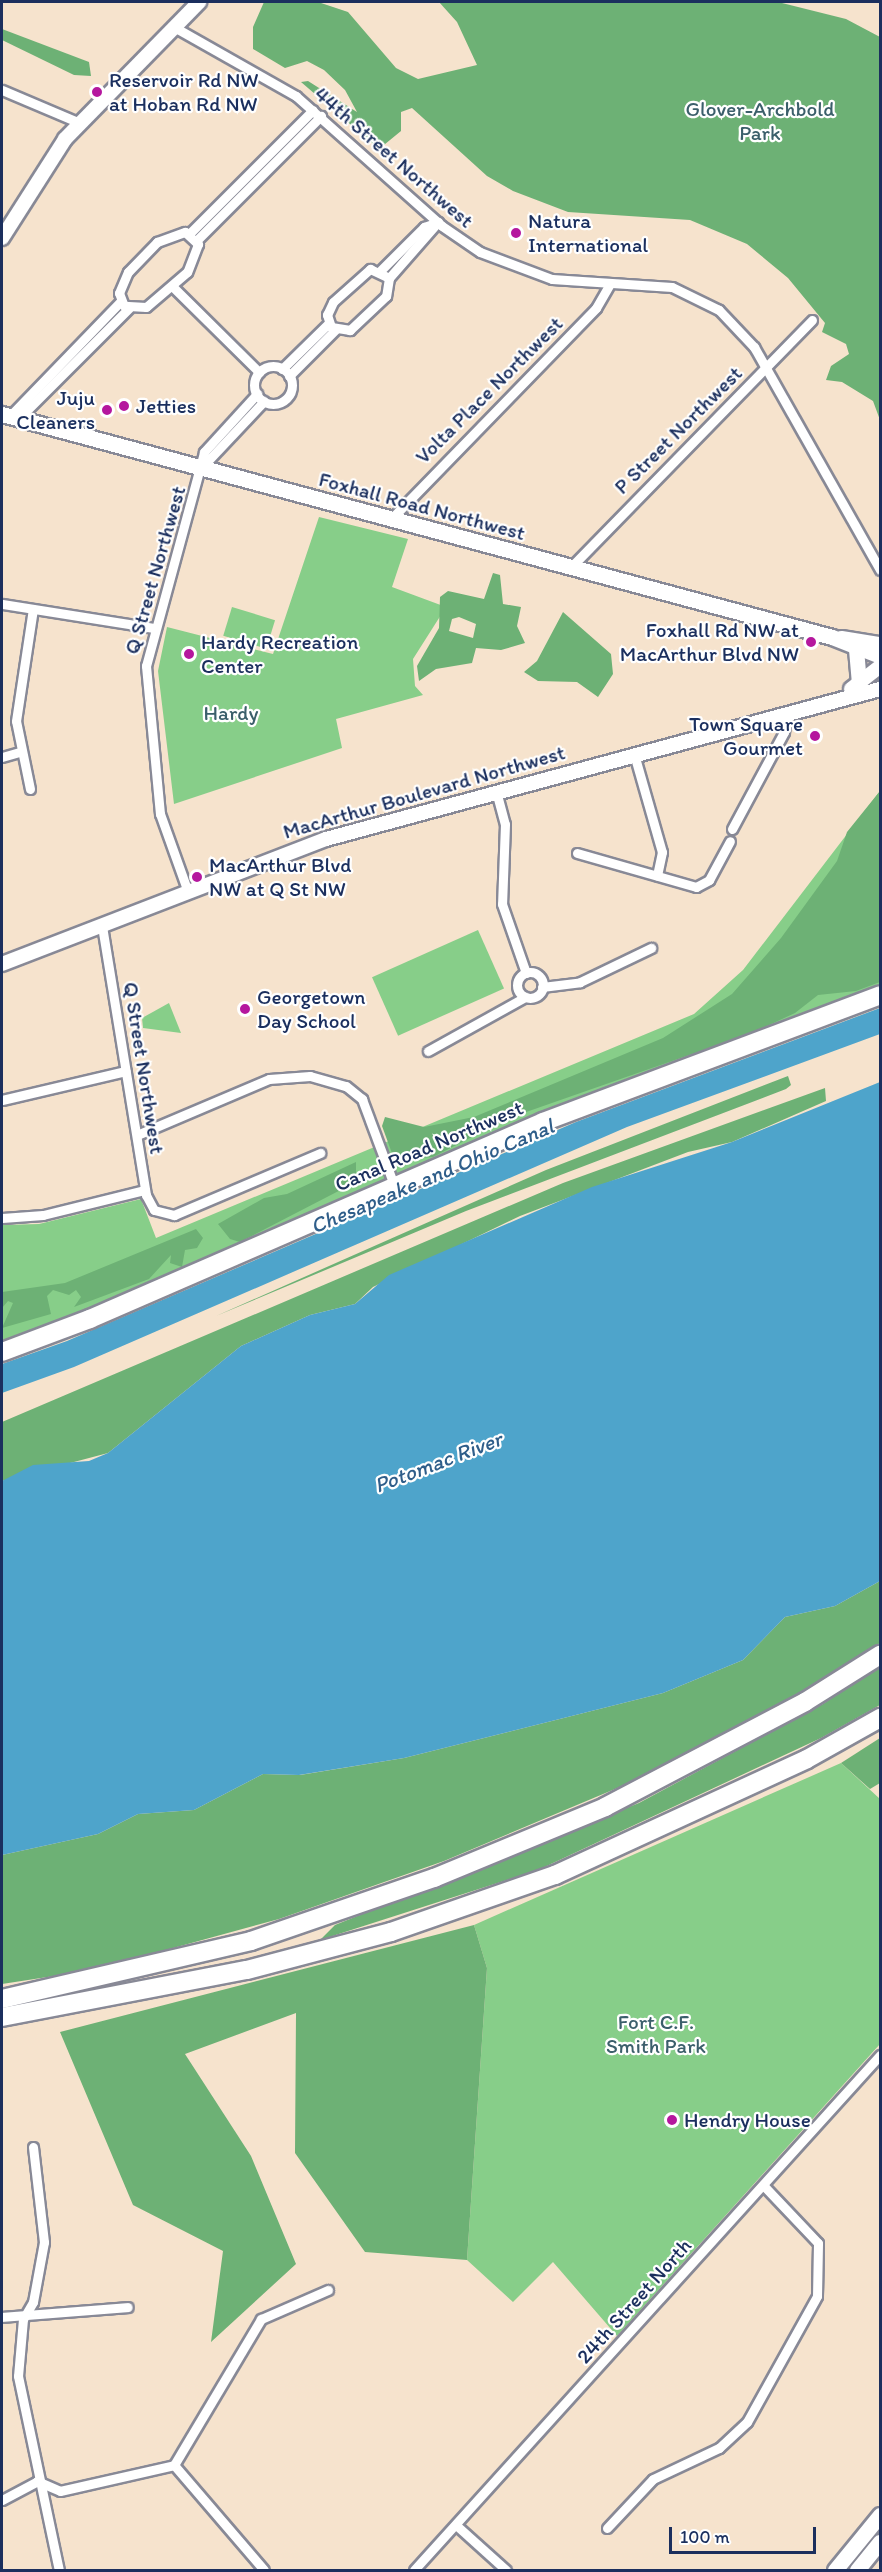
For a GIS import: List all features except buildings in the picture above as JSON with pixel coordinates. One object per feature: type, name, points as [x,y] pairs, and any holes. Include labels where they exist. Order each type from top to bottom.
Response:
[{"type":"highway","name":"Canal Road Northwest","points":[[2,1352],[90,1319],[393,1185],[597,1100],[880,995]]},
{"type":"highway","points":[[2,1999],[251,1941],[434,1878],[615,1802],[805,1702],[880,1655]]},
{"type":"highway","points":[[2,2017],[247,1970],[391,1932],[610,1852],[880,1718]]},
{"type":"main road","points":[[2,238],[80,123],[199,2]]},
{"type":"main road","name":"Foxhall Road Northwest","points":[[10,417],[832,637],[880,644]]},
{"type":"main road","name":"Foxhall Road Northwest","points":[[832,637],[856,649],[880,656]]},
{"type":"main road","points":[[856,649],[859,683]]},
{"type":"main road","name":"MacArthur Boulevard Northwest","points":[[834,700],[880,666]]},
{"type":"main road","name":"MacArthur Boulevard Northwest","points":[[2,964],[326,839],[787,712],[880,689]]},
{"type":"main road","points":[[835,2571],[880,2515]]},
{"type":"main road","points":[[857,2571],[880,2542]]},
{"type":"street","name":"44th Street Northwest","points":[[174,27],[249,64],[317,113],[438,222],[472,248],[519,270],[560,281],[662,285],[704,300],[739,328],[766,368],[880,570]]},
{"type":"street","points":[[2,102],[4,91],[80,123]]},
{"type":"street","points":[[10,417],[121,301],[121,285],[143,255],[170,235],[193,237],[317,113]]},
{"type":"street","name":"Q Street Northwest","points":[[188,892],[159,806],[145,678],[154,628],[202,468],[260,398],[286,398],[286,372],[332,326],[333,302],[363,272],[381,270],[424,227],[438,222]]},
{"type":"street","name":"Q Street Northwest","points":[[332,326],[356,326],[386,296],[389,278],[438,222]]},
{"type":"street","points":[[10,417],[129,308],[146,307],[174,288],[196,258],[193,237]]},
{"type":"street","points":[[381,270],[389,278]]},
{"type":"street","name":"Volta Place Northwest","points":[[392,519],[596,308],[610,284]]},
{"type":"street","points":[[174,288],[259,372],[260,398]]},
{"type":"street","points":[[121,301],[129,308]]},
{"type":"street","name":"P Street Northwest","points":[[571,567],[812,320]]},
{"type":"street","points":[[259,372],[268,366],[286,372]]},
{"type":"street","points":[[2,604],[154,628]]},
{"type":"street","points":[[30,789],[20,752],[17,700],[33,609]]},
{"type":"street","points":[[732,829],[784,732],[787,712]]},
{"type":"street","points":[[2,757],[20,752]]},
{"type":"street","points":[[634,754],[662,852],[657,875]]},
{"type":"street","points":[[496,791],[505,824],[502,904],[526,973]]},
{"type":"street","points":[[577,853],[696,887],[709,880],[730,841]]},
{"type":"street","name":"Q Street Northwest","points":[[102,926],[145,1190],[156,1212],[174,1215],[320,1153]]},
{"type":"street","points":[[542,987],[580,982],[651,948]]},
{"type":"street","points":[[428,1051],[525,997],[536,996],[542,987],[540,977],[526,973]]},
{"type":"street","points":[[525,997],[517,986],[526,973]]},
{"type":"street","points":[[2,1100],[126,1071]]},
{"type":"street","points":[[137,1135],[270,1079],[310,1076],[346,1086],[362,1099],[393,1185]]},
{"type":"street","points":[[2,1218],[36,1216],[145,1190]]},
{"type":"street","name":"24th Street North","points":[[414,2571],[880,2055]]},
{"type":"street","points":[[33,2147],[44,2242],[33,2302],[23,2319],[18,2376],[37,2481],[59,2571]]},
{"type":"street","points":[[607,2528],[653,2479],[719,2448],[747,2422],[817,2296],[818,2243],[764,2186]]},
{"type":"street","points":[[37,2481],[60,2491],[174,2464],[261,2319],[328,2290]]},
{"type":"street","points":[[2,2317],[23,2319],[128,2307]]},
{"type":"street","points":[[174,2464],[264,2571]]},
{"type":"street","points":[[2,2500],[37,2481]]},
{"type":"street","points":[[456,2525],[506,2571]]},
{"type":"green space","name":"Glover-Archbold Park","points":[[264,2],[318,2],[348,12],[396,68],[418,79],[477,65],[457,22],[439,2],[778,2],[846,19],[880,37],[880,420],[873,401],[842,382],[826,380],[831,366],[849,354],[846,344],[822,332],[825,323],[788,278],[747,244],[690,220],[568,212],[513,191],[487,176],[412,108],[401,112],[401,131],[379,149],[301,82],[308,81],[357,112],[345,90],[324,70],[307,61],[285,68],[253,49],[253,27]]},
{"type":"green space","points":[[2,29],[89,62],[91,76],[74,75],[2,40]]},
{"type":"green space","name":"Hardy","points":[[319,517],[408,539],[392,587],[446,607],[413,659],[415,686],[423,695],[336,719],[342,748],[174,804],[158,671],[167,627],[273,654]]},
{"type":"green space","points":[[493,573],[500,575],[503,604],[521,607],[517,626],[525,643],[501,650],[476,648],[472,663],[436,669],[419,681],[417,666],[439,628],[440,597],[448,591],[484,599]],"holes":[[[459,617],[476,624],[473,638],[449,631],[452,619]]]},
{"type":"green space","points":[[232,607],[275,620],[266,649],[223,636]]},
{"type":"green space","points":[[563,612],[611,654],[613,674],[598,697],[577,682],[538,681],[524,672],[537,661]]},
{"type":"green space","points":[[880,791],[880,989],[2,1346],[2,1225],[39,1224],[141,1199],[156,1238],[694,1014],[743,970]]},
{"type":"green space","points":[[880,791],[880,982],[856,991],[818,995],[795,1013],[752,1033],[509,1118],[433,1157],[397,1160],[393,1156],[382,1126],[385,1117],[424,1127],[474,1117],[663,1038],[732,994],[781,938],[837,861],[847,832]]},
{"type":"green space","points":[[478,930],[504,988],[398,1036],[372,977]]},
{"type":"green space","points":[[169,1003],[181,1033],[143,1028],[142,1018]]},
{"type":"green space","points":[[788,1076],[791,1085],[786,1089],[466,1211],[216,1316],[546,1170]]},
{"type":"green space","points":[[825,1088],[826,1101],[732,1142],[688,1152],[520,1216],[373,1287],[355,1304],[310,1315],[241,1346],[108,1453],[2,1481],[2,1422],[563,1183]]},
{"type":"green space","points":[[356,1162],[356,1182],[240,1242],[230,1239],[218,1224],[264,1198],[287,1194]]},
{"type":"green space","points":[[196,1229],[203,1238],[197,1248],[185,1250],[182,1267],[170,1263],[171,1255],[149,1279],[74,1307],[81,1297],[76,1290],[69,1295],[53,1290],[47,1296],[51,1314],[2,1328],[13,1303],[8,1301],[2,1308],[2,1292],[65,1283]]},
{"type":"green space","points":[[880,1581],[880,1643],[802,1692],[634,1781],[444,1861],[279,1919],[93,1970],[2,1984],[2,1855],[98,1834],[138,1814],[194,1810],[263,1774],[300,1775],[404,1758],[663,1693],[743,1660],[785,1617],[835,1606]]},
{"type":"green space","points":[[880,1665],[880,1705],[821,1738],[538,1870],[320,1940],[335,1925],[639,1803],[823,1704]]},
{"type":"green space","points":[[880,1738],[880,1783],[870,1789],[841,1763]]},
{"type":"green space","name":"Fort C.F. Smith Park","points":[[841,1763],[880,1799],[880,2044],[617,2336],[553,2262],[513,2302],[467,2260],[487,1968],[474,1925]]},
{"type":"green space","points":[[474,1925],[487,1968],[467,2260],[365,2252],[295,2153],[296,2013],[185,2054],[251,2156],[296,2264],[211,2342],[223,2251],[133,2205],[60,2032]]},
{"type":"water","points":[[880,1008],[880,1034],[627,1127],[74,1367],[2,1393],[2,1364],[67,1341],[576,1122]]},
{"type":"water","name":"Potomac River","points":[[880,1082],[880,1581],[835,1606],[785,1617],[743,1660],[663,1693],[404,1758],[299,1775],[263,1774],[194,1810],[138,1814],[98,1834],[2,1855],[2,1481],[33,1465],[89,1461],[108,1453],[241,1346],[310,1315],[355,1304],[389,1275],[592,1187],[732,1142]]},
{"type":"place","name":"Reservoir Rd NW at Hoban Rd NW","points":[[97,92]]},
{"type":"place","name":"Natura International","points":[[516,233]]},
{"type":"place","name":"Jetties","points":[[124,406]]},
{"type":"place","name":"Juju Cleaners","points":[[107,410]]},
{"type":"place","name":"Foxhall Rd NW at MacArthur Blvd NW","points":[[811,642]]},
{"type":"place","name":"Hardy Recreation Center","points":[[189,654]]},
{"type":"place","name":"Town Square Gourmet","points":[[815,736]]},
{"type":"place","name":"MacArthur Blvd NW at Q St NW","points":[[197,877]]},
{"type":"place","name":"Georgetown Day School","points":[[245,1009]]},
{"type":"place","name":"Hendry House","points":[[672,2120]]},
{"type":"water label","name":"Chesapeake and Ohio Canal","points":[[432,1176]]}]
